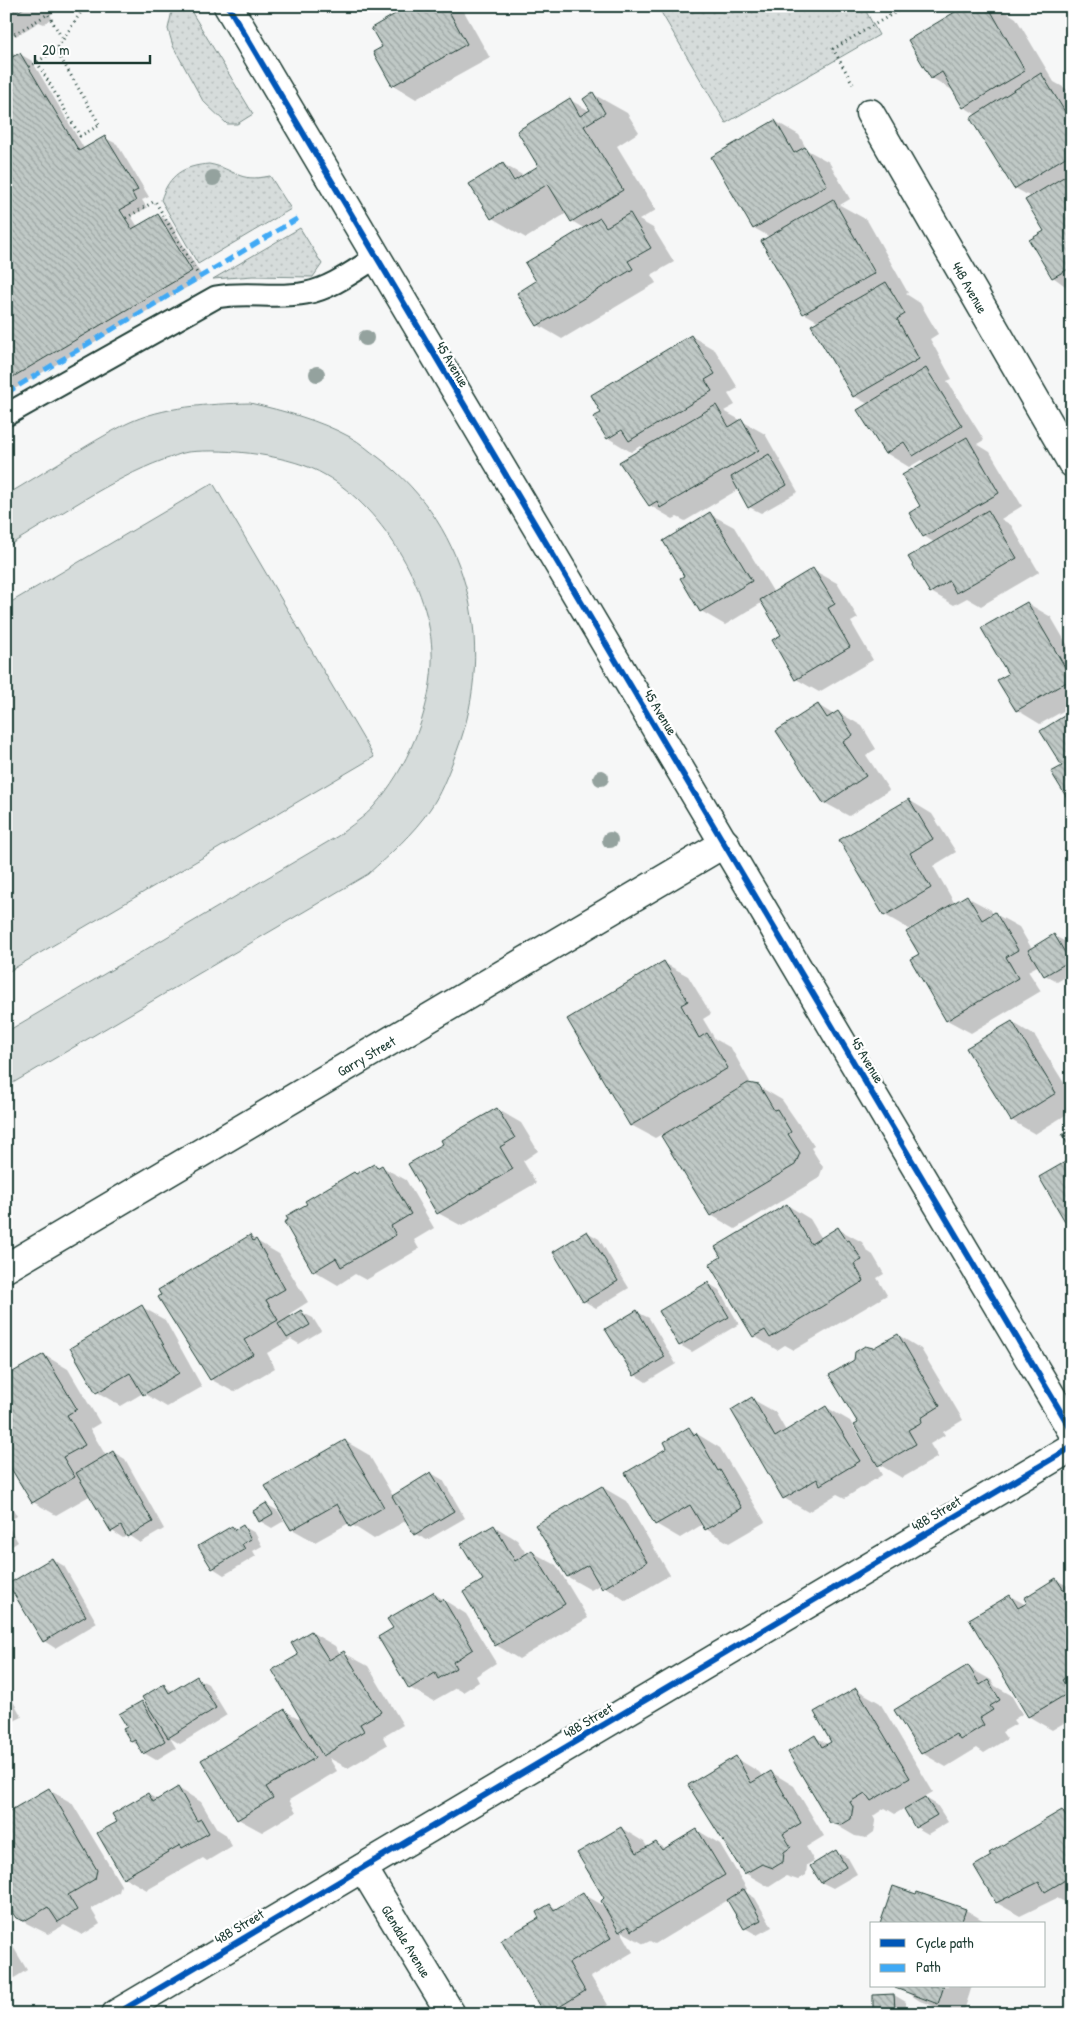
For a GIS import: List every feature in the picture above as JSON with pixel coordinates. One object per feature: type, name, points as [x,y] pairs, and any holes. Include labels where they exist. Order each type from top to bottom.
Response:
[{"type":"street","name":"45 Avenue","points":[[228,6],[375,258],[725,843],[1072,1431]]},
{"type":"street","name":"44B Avenue","points":[[870,113],[1072,462]]},
{"type":"street","name":"Garry Street","points":[[6,1268],[725,843]]},
{"type":"street","name":"48B Street","points":[[116,2014],[1072,1447]]},
{"type":"street","name":"Glendale Avenue","points":[[363,1868],[451,2014]]},
{"type":"lane","points":[[6,416],[216,297],[236,293],[292,295],[307,293],[321,289],[375,258]]},
{"type":"path","points":[[28,67],[56,50],[62,38],[85,6]]},
{"type":"path","points":[[870,113],[833,49],[906,6]]},
{"type":"path","points":[[6,39],[48,14],[62,38]]},
{"type":"path","points":[[37,62],[80,136],[100,125],[56,50]]},
{"type":"path","points":[[126,218],[155,201],[200,277]]},
{"type":"shaded area","points":[[180,6],[188,6],[253,114],[237,124],[227,124],[203,101],[173,46],[168,29],[172,11]]},
{"type":"shaded area","points":[[863,6],[879,35],[726,123],[658,7]]},
{"type":"shaded area","points":[[209,164],[243,177],[259,178],[270,176],[291,209],[198,264],[161,200],[168,184],[179,173],[185,169]]},
{"type":"shaded area","points":[[300,228],[322,264],[313,277],[253,276],[213,279]]},
{"type":"shaded area","points":[[250,403],[314,421],[354,439],[378,457],[410,486],[436,519],[455,556],[468,596],[474,637],[474,678],[467,720],[453,761],[437,798],[430,809],[401,843],[368,874],[6,1087],[6,1032],[338,836],[366,814],[386,791],[397,775],[415,739],[427,701],[432,663],[431,637],[425,609],[415,582],[402,556],[386,531],[367,509],[347,490],[311,468],[295,462],[259,454],[221,451],[185,453],[143,468],[123,478],[6,547],[6,495],[96,441],[126,424],[155,413],[203,405]]},
{"type":"shaded area","points":[[213,483],[374,757],[6,973],[6,605]]},
{"type":"building","points":[[6,6],[27,6],[19,11],[17,8],[6,14]]},
{"type":"building","points":[[409,6],[446,6],[467,44],[392,86],[373,52],[382,47],[371,28]]},
{"type":"building","points":[[965,6],[988,6],[1025,71],[963,108],[942,72],[931,79],[908,40]]},
{"type":"building","points":[[6,52],[10,58],[20,53],[79,151],[105,136],[138,190],[132,193],[136,201],[120,210],[132,229],[158,214],[192,271],[6,381]]},
{"type":"building","points":[[1041,73],[1072,123],[1072,153],[1014,189],[970,118]]},
{"type":"building","points":[[593,92],[605,113],[584,126],[623,190],[571,222],[548,184],[491,219],[469,184],[503,163],[514,181],[538,166],[517,131],[570,98],[580,116],[590,110],[583,99]]},
{"type":"building","points":[[775,120],[794,153],[805,147],[827,185],[753,229],[711,157]]},
{"type":"building","points":[[1072,172],[1072,267],[1052,278],[1029,240],[1044,231],[1025,200]]},
{"type":"building","points":[[833,199],[875,273],[803,314],[761,241]]},
{"type":"building","points":[[630,213],[651,248],[628,261],[633,269],[537,326],[517,293],[536,281],[525,263],[600,218],[606,227]]},
{"type":"building","points":[[886,282],[905,314],[897,319],[919,359],[853,397],[811,325]]},
{"type":"building","points":[[691,335],[715,374],[705,380],[712,391],[629,441],[622,430],[607,439],[593,417],[601,413],[591,395]]},
{"type":"building","points":[[926,368],[962,426],[913,456],[904,442],[885,454],[857,410]]},
{"type":"building","points":[[716,405],[729,427],[742,419],[759,450],[660,508],[657,501],[649,506],[619,462]]},
{"type":"building","points":[[967,437],[999,493],[923,537],[909,513],[920,506],[902,475]]},
{"type":"building","points":[[769,454],[787,485],[748,508],[731,477]]},
{"type":"building","points":[[988,510],[1017,558],[956,593],[949,581],[930,593],[908,557]]},
{"type":"building","points":[[710,512],[752,581],[700,612],[680,578],[684,576],[663,541]]},
{"type":"building","points":[[813,568],[835,604],[828,608],[850,647],[795,680],[772,640],[781,635],[760,600]]},
{"type":"building","points":[[1027,602],[1072,679],[1016,711],[997,680],[1008,674],[981,628]]},
{"type":"building","points":[[818,704],[827,718],[838,711],[853,735],[843,742],[866,776],[824,804],[776,731]]},
{"type":"building","points":[[1072,711],[1072,806],[1051,772],[1062,766],[1040,731]]},
{"type":"building","points":[[909,799],[933,839],[910,853],[931,888],[884,916],[839,840]]},
{"type":"building","points":[[967,895],[982,920],[995,912],[1018,950],[1006,957],[1018,978],[946,1021],[910,959],[919,954],[906,932]]},
{"type":"building","points":[[1054,934],[1070,961],[1044,976],[1028,950]]},
{"type":"building","points":[[664,961],[688,1001],[681,1005],[699,1038],[707,1033],[728,1068],[630,1126],[567,1019]]},
{"type":"building","points":[[1012,1021],[1056,1093],[1011,1121],[966,1048]]},
{"type":"building","points":[[748,1083],[759,1085],[774,1110],[777,1109],[791,1132],[788,1134],[800,1153],[795,1165],[710,1216],[661,1136]]},
{"type":"building","points":[[497,1108],[515,1138],[500,1147],[513,1169],[437,1214],[408,1164],[443,1144],[441,1140]]},
{"type":"building","points":[[1072,1129],[1072,1151],[1062,1135]]},
{"type":"building","points":[[1072,1158],[1072,1219],[1066,1223],[1039,1177]]},
{"type":"building","points":[[374,1164],[377,1168],[382,1165],[411,1214],[391,1226],[396,1235],[341,1267],[336,1258],[313,1272],[284,1222],[288,1220],[286,1216],[307,1204],[305,1201],[354,1172],[356,1174]]},
{"type":"building","points":[[787,1204],[811,1244],[838,1227],[862,1260],[854,1264],[864,1281],[770,1338],[765,1330],[753,1337],[709,1264],[721,1257],[715,1247]]},
{"type":"building","points":[[587,1231],[618,1281],[583,1302],[553,1252]]},
{"type":"building","points":[[250,1235],[253,1241],[256,1239],[285,1289],[266,1300],[278,1320],[244,1340],[253,1354],[210,1380],[158,1297],[161,1295],[158,1290]]},
{"type":"building","points":[[708,1282],[729,1317],[679,1346],[659,1311]]},
{"type":"building","points":[[142,1305],[179,1373],[143,1395],[130,1373],[96,1393],[70,1348]]},
{"type":"building","points":[[301,1310],[310,1325],[287,1338],[278,1324]]},
{"type":"building","points":[[637,1310],[665,1357],[634,1376],[605,1329]]},
{"type":"building","points":[[898,1334],[940,1406],[921,1418],[922,1422],[908,1430],[916,1444],[878,1466],[854,1425],[858,1423],[829,1375],[854,1360],[855,1352],[865,1346],[873,1348]]},
{"type":"building","points":[[44,1354],[77,1409],[67,1415],[85,1445],[63,1457],[75,1477],[32,1503],[6,1460],[6,1376]]},
{"type":"building","points":[[752,1397],[775,1437],[826,1406],[860,1461],[820,1485],[817,1479],[783,1499],[731,1410]]},
{"type":"building","points":[[689,1427],[694,1435],[696,1433],[742,1508],[705,1530],[690,1505],[655,1525],[625,1473],[667,1448],[664,1442]]},
{"type":"building","points":[[345,1440],[384,1507],[350,1527],[337,1504],[291,1530],[265,1486]]},
{"type":"building","points":[[113,1451],[153,1522],[127,1537],[121,1526],[111,1532],[76,1473]]},
{"type":"building","points":[[431,1472],[454,1511],[414,1535],[392,1496]]},
{"type":"building","points":[[602,1486],[647,1562],[602,1589],[588,1565],[567,1577],[535,1525]]},
{"type":"building","points":[[266,1503],[273,1514],[259,1522],[253,1511]]},
{"type":"building","points":[[243,1525],[251,1539],[242,1544],[245,1549],[212,1569],[198,1546],[232,1526],[235,1530]]},
{"type":"building","points":[[494,1525],[515,1561],[532,1550],[565,1604],[495,1646],[463,1592],[483,1580],[461,1544]]},
{"type":"building","points":[[52,1558],[86,1616],[43,1642],[8,1584]]},
{"type":"building","points":[[1056,1578],[1070,1600],[1072,1599],[1072,1674],[1062,1680],[1070,1692],[1028,1717],[969,1619],[1010,1595],[1018,1608],[1027,1603],[1024,1598]]},
{"type":"building","points":[[433,1592],[439,1601],[443,1599],[473,1649],[453,1662],[456,1668],[438,1679],[435,1673],[409,1689],[378,1637],[393,1628],[387,1619]]},
{"type":"building","points":[[311,1631],[329,1660],[344,1651],[381,1712],[360,1724],[364,1731],[323,1756],[272,1670],[298,1655],[291,1643]]},
{"type":"building","points":[[968,1665],[980,1685],[988,1680],[1000,1700],[990,1706],[993,1710],[980,1718],[984,1725],[960,1740],[956,1734],[921,1754],[894,1710]]},
{"type":"building","points":[[197,1676],[216,1708],[168,1738],[142,1697],[164,1684],[169,1693]]},
{"type":"building","points":[[856,1688],[910,1778],[871,1801],[865,1793],[850,1802],[853,1807],[851,1819],[841,1825],[830,1823],[788,1752],[815,1735],[822,1747],[831,1742],[814,1712]]},
{"type":"building","points":[[142,1701],[165,1741],[143,1754],[135,1740],[131,1742],[123,1729],[127,1727],[119,1714]]},
{"type":"building","points":[[285,1709],[315,1758],[266,1787],[273,1798],[237,1820],[201,1760]]},
{"type":"building","points":[[736,1756],[751,1783],[771,1771],[801,1823],[783,1834],[791,1847],[784,1852],[783,1862],[773,1868],[762,1864],[744,1874],[688,1785]]},
{"type":"building","points":[[178,1787],[197,1821],[201,1819],[209,1833],[182,1848],[180,1845],[123,1878],[97,1833],[117,1822],[112,1814],[148,1793],[153,1802]]},
{"type":"building","points":[[49,1788],[97,1870],[95,1879],[68,1895],[77,1910],[58,1922],[48,1907],[24,1921],[16,1918],[6,1903],[6,1813]]},
{"type":"building","points":[[925,1797],[937,1815],[915,1828],[904,1809]]},
{"type":"building","points":[[1062,1810],[1072,1827],[1072,1876],[1045,1892],[1039,1882],[996,1903],[974,1866],[991,1856],[989,1853]]},
{"type":"building","points":[[621,1827],[637,1853],[656,1842],[662,1850],[697,1829],[725,1875],[631,1931],[628,1926],[619,1932],[601,1901],[604,1898],[577,1853]]},
{"type":"building","points":[[836,1850],[846,1867],[821,1883],[810,1866]]},
{"type":"building","points":[[893,1886],[966,1909],[962,1922],[881,1922]]},
{"type":"building","points":[[744,1889],[761,1920],[744,1929],[727,1900]]},
{"type":"building","points":[[583,1892],[611,1938],[569,1963],[585,1991],[548,2014],[544,2014],[501,1940],[539,1918],[536,1912],[550,1904],[554,1910]]},
{"type":"building","points":[[895,1988],[943,1988],[938,2004]]},
{"type":"building","points":[[894,1994],[895,2010],[873,2010],[873,1995]]},
{"type":"marked path","points":[[6,393],[300,217]]},
{"type":"cycle path","points":[[228,6],[1072,1431]]},
{"type":"cycle path","points":[[116,2014],[1072,1447]]}]
